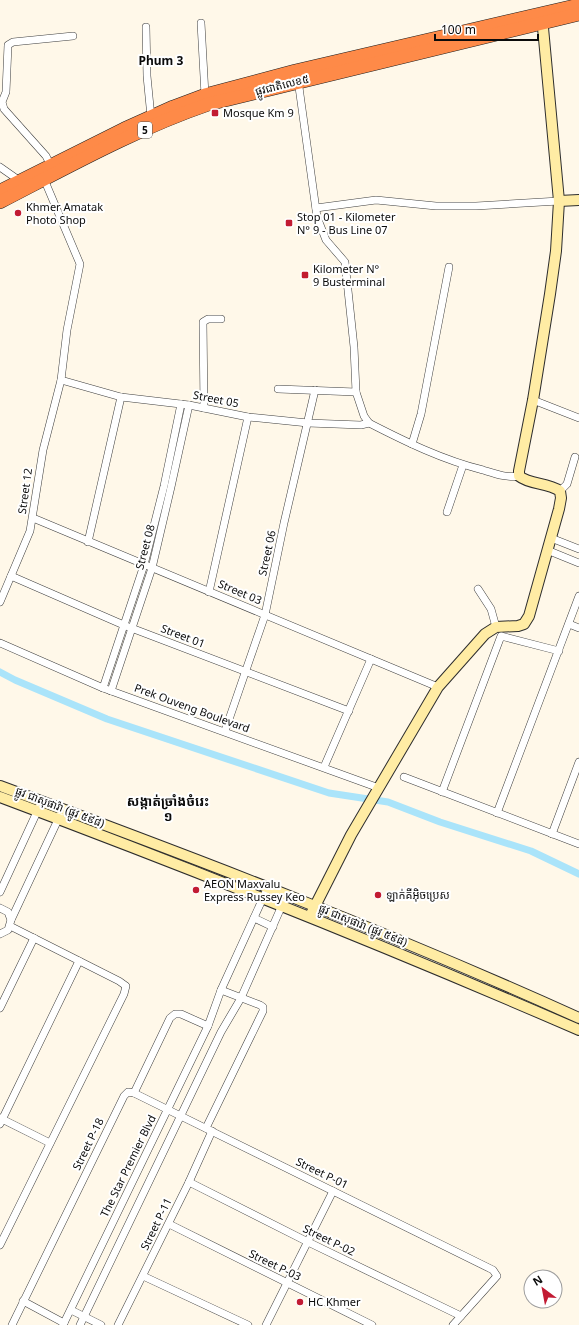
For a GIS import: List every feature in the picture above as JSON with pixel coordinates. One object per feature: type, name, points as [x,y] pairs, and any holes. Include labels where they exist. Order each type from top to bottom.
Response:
[{"type":"highway","name":"ផ្លូវជាតិលេខ៥","points":[[542,18],[560,4],[579,4]]},
{"type":"highway","name":"ផ្លូវជាតិលេខ៥","points":[[0,202],[128,138],[205,95],[297,76],[542,18],[579,14]]},
{"type":"highway","name":"ផ្លូវជាតិលេខ៥","points":[[0,191],[151,117],[209,104],[297,76]]},
{"type":"main road","points":[[310,916],[351,835],[438,687],[485,634],[496,627],[518,626],[524,624],[529,616],[559,509],[561,498],[560,491],[545,484],[524,479],[519,476],[533,400],[556,251],[559,201],[542,18]]},
{"type":"main road","points":[[559,201],[579,200]]},
{"type":"main road","name":"ផ្លូវ ជាសុផារ៉ា (ផ្លូវ ៥៩៨)","points":[[0,786],[287,894],[579,1018]]},
{"type":"main road","name":"ផ្លូវ ជាសុផារ៉ា (ផ្លូវ ៥៩៨)","points":[[0,797],[310,916],[579,1030]]},
{"type":"main road","points":[[88,830],[91,820]]},
{"type":"main road","points":[[424,964],[429,953]]},
{"type":"street","points":[[201,23],[205,95]]},
{"type":"street","points":[[146,27],[147,76],[151,117]]},
{"type":"street","points":[[51,166],[46,156],[4,109],[2,102],[6,92],[8,45],[13,42],[73,36]]},
{"type":"street","points":[[297,76],[317,217],[326,240],[345,262],[354,347],[356,392],[364,416],[369,423],[441,458],[509,477],[519,476]]},
{"type":"street","points":[[0,167],[20,181]]},
{"type":"street","name":"Street 12","points":[[0,602],[30,531],[43,450],[61,380],[67,330],[80,264],[44,179]]},
{"type":"street","points":[[316,208],[376,200],[436,206],[476,206],[559,201]]},
{"type":"street","points":[[412,444],[421,414],[449,267]]},
{"type":"street","points":[[204,408],[203,322],[208,319],[221,319]]},
{"type":"street","name":"Street 05","points":[[61,380],[121,396],[204,408],[248,417],[308,423],[361,425],[369,423]]},
{"type":"street","points":[[278,389],[356,392]]},
{"type":"street","name":"Street 06","points":[[225,732],[265,615],[284,523],[315,390]]},
{"type":"street","points":[[88,542],[121,396]]},
{"type":"street","points":[[533,400],[579,418]]},
{"type":"street","points":[[103,688],[168,487],[185,405]]},
{"type":"street","points":[[209,592],[248,417]]},
{"type":"street","points":[[560,491],[567,484],[575,457]]},
{"type":"street","points":[[447,512],[463,465]]},
{"type":"street","name":"Street 08","points":[[111,691],[152,568],[168,487]]},
{"type":"street","name":"Street 03","points":[[33,518],[438,687]]},
{"type":"street","points":[[551,538],[579,549]]},
{"type":"street","points":[[548,550],[579,563]]},
{"type":"street","name":"Street 01","points":[[11,576],[124,625],[349,711]]},
{"type":"street","points":[[478,589],[491,609],[496,627]]},
{"type":"street","points":[[496,813],[579,596]]},
{"type":"street","points":[[569,624],[579,628]]},
{"type":"street","points":[[442,792],[501,636],[559,650]]},
{"type":"street","name":"Prek Ouveng Boulevard","points":[[0,643],[103,688],[324,767],[378,790]]},
{"type":"street","points":[[324,767],[371,659]]},
{"type":"street","points":[[552,834],[579,762]]},
{"type":"street","points":[[404,777],[579,844]]},
{"type":"street","points":[[0,892],[42,801]]},
{"type":"street","points":[[0,934],[5,932],[11,923],[64,809]]},
{"type":"street","name":"The Star Premier Blvd","points":[[64,1324],[208,1026],[221,990],[268,887]]},
{"type":"street","points":[[80,1325],[227,1022],[243,999],[287,894]]},
{"type":"street","points":[[0,908],[8,912],[11,923],[34,938],[126,986],[124,994],[0,1245]]},
{"type":"street","points":[[254,918],[273,926]]},
{"type":"street","points":[[0,1008],[34,938]]},
{"type":"street","points":[[50,1143],[1,1120],[79,961]]},
{"type":"street","points":[[221,990],[243,999]]},
{"type":"street","name":"Street P-11","points":[[118,1325],[189,1182],[209,1130],[263,1011],[263,1007],[260,1005],[243,999]]},
{"type":"street","name":"Street P-18","points":[[12,1325],[124,1096],[128,1092],[134,1093],[170,1018],[175,1014],[181,1014],[208,1026]]},
{"type":"street","name":"Street P-01","points":[[134,1093],[493,1270],[497,1276],[461,1316]]},
{"type":"street","name":"Street P-02","points":[[189,1182],[308,1242],[461,1316]]},
{"type":"street","points":[[266,1325],[333,1191]]},
{"type":"street","name":"Street P-03","points":[[169,1224],[372,1325]]},
{"type":"street","points":[[143,1276],[248,1325]]},
{"type":"street","points":[[23,1301],[64,1324]]},
{"type":"street","points":[[71,1310],[101,1325]]},
{"type":"street","points":[[453,1325],[461,1316]]},
{"type":"waterway","points":[[0,672],[15,680],[107,719],[329,793],[388,802],[440,822],[531,851],[579,874]]},
{"type":"place","name":"Mosque Km 9","points":[[215,113]]},
{"type":"place","name":"Khmer Amatak Photo Shop","points":[[18,213]]},
{"type":"place","name":"Stop 01 - Kilometer N° 9 - Bus Line 07","points":[[289,223]]},
{"type":"place","name":"Kilometer N° 9 Busterminal","points":[[305,275]]},
{"type":"place","name":"AEON Maxvalu Express Russey Keo","points":[[196,890]]},
{"type":"place","name":"ឡាក់គីអ៊ិចប្រេស","points":[[378,895]]},
{"type":"place","name":"HC Khmer","points":[[300,1302]]},
{"type":"district","name":"Phum 3","points":[[161,61]]},
{"type":"district","name":"សង្កាត់ច្រាំងចំរេះ ១","points":[[168,808]]}]
